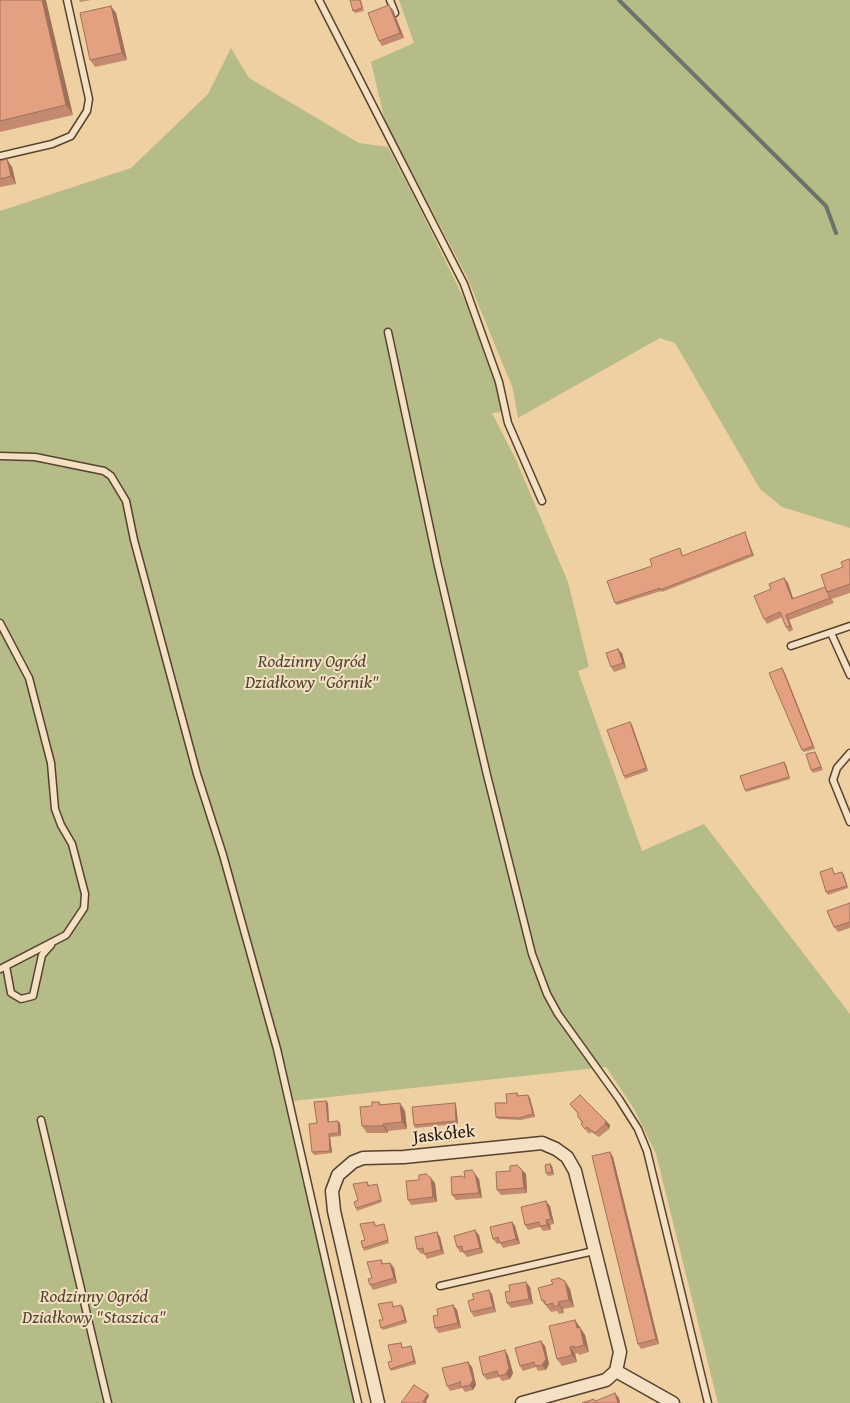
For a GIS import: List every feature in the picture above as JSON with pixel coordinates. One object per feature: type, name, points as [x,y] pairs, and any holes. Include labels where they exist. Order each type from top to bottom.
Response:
[{"type":"street","name":"Jaskółek","points":[[378,1403],[334,1211],[332,1191],[338,1175],[353,1162],[377,1157],[404,1157],[542,1143],[556,1149],[567,1157],[575,1171],[620,1352],[616,1371]]},
{"type":"street","points":[[522,1403],[606,1380],[616,1371],[673,1403]]},
{"type":"lane","points":[[0,156],[52,144],[70,136],[82,122],[87,111],[89,99],[67,0]]},
{"type":"lane","points":[[319,0],[464,284],[499,382],[508,423],[542,500]]},
{"type":"lane","points":[[390,0],[395,13]]},
{"type":"lane","points":[[388,332],[438,566],[487,775],[532,954],[547,994],[558,1014],[619,1099],[638,1129],[648,1151],[708,1403]]},
{"type":"lane","points":[[0,456],[35,457],[104,471],[111,476],[126,501],[134,540],[183,721],[221,846],[277,1049],[358,1403]]},
{"type":"lane","points":[[0,624],[29,678],[51,763],[55,809],[72,844],[85,894],[84,908],[80,918],[66,935],[54,943],[3,967],[11,993],[21,999],[33,996],[42,955],[54,943]]},
{"type":"lane","points":[[791,646],[850,626]]},
{"type":"lane","points":[[831,633],[850,675]]},
{"type":"lane","points":[[850,753],[837,768],[833,780],[850,822]]},
{"type":"lane","points":[[41,1120],[108,1403]]},
{"type":"lane","points":[[440,1286],[594,1251]]},
{"type":"green space","points":[[399,0],[850,0],[850,528],[782,507],[760,489],[675,343],[660,338],[518,418],[513,389],[467,277],[385,121],[371,62],[414,43]]},
{"type":"green space","name":"Rodzinny Ogród Działkowy \"Górnik\"","points":[[231,48],[249,78],[359,143],[388,147],[419,207],[465,301],[499,394],[503,412],[492,413],[516,460],[568,582],[589,667],[578,671],[642,851],[704,824],[850,1014],[850,1403],[718,1403],[656,1154],[634,1109],[606,1067],[293,1101],[362,1403],[0,1403],[0,211],[131,168],[208,94]]},
{"type":"building","points":[[0,0],[42,0],[66,105],[0,121]]},
{"type":"building","points":[[350,0],[360,0],[362,8],[353,11]]},
{"type":"building","points":[[389,5],[400,33],[379,41],[368,13]]},
{"type":"building","points":[[111,6],[122,53],[90,60],[80,13]]},
{"type":"building","points":[[7,159],[11,176],[0,179],[0,161]]},
{"type":"building","points":[[745,532],[752,554],[660,590],[660,588],[615,603],[607,581],[652,566],[650,559],[680,548],[682,556]]},
{"type":"building","points":[[849,559],[850,584],[827,592],[821,575],[843,567],[841,562]]},
{"type":"building","points":[[784,578],[792,599],[825,587],[830,598],[786,615],[790,626],[786,627],[780,612],[764,619],[754,596],[771,589],[769,584]]},
{"type":"building","points":[[618,649],[623,663],[611,667],[606,653]]},
{"type":"building","points":[[782,668],[813,746],[802,750],[769,673]]},
{"type":"building","points":[[630,722],[646,768],[624,776],[607,730]]},
{"type":"building","points":[[815,752],[821,767],[811,770],[806,754]]},
{"type":"building","points":[[784,762],[789,777],[745,790],[740,776]]},
{"type":"building","points":[[832,868],[834,874],[842,872],[847,886],[826,892],[820,872]]},
{"type":"building","points":[[850,903],[850,922],[834,927],[827,911]]},
{"type":"building","points":[[517,1093],[517,1096],[528,1095],[533,1114],[519,1118],[496,1117],[495,1103],[507,1103],[506,1094]]},
{"type":"building","points":[[580,1095],[606,1121],[595,1133],[587,1127],[585,1129],[581,1124],[583,1122],[578,1117],[578,1113],[570,1104]]},
{"type":"building","points":[[326,1101],[328,1122],[338,1121],[339,1133],[329,1134],[330,1151],[312,1152],[309,1124],[317,1123],[314,1102]]},
{"type":"building","points":[[372,1102],[379,1102],[379,1105],[400,1103],[402,1122],[383,1124],[383,1126],[362,1126],[360,1107],[372,1106]]},
{"type":"building","points":[[455,1103],[456,1121],[414,1125],[412,1107]]},
{"type":"building","points":[[610,1152],[656,1339],[638,1344],[592,1156]]},
{"type":"building","points":[[550,1164],[552,1172],[546,1173],[545,1165]]},
{"type":"building","points":[[517,1165],[522,1170],[524,1188],[497,1190],[496,1172],[510,1171],[510,1166]]},
{"type":"building","points":[[472,1170],[475,1174],[479,1193],[452,1195],[451,1177],[462,1176],[465,1178],[464,1171]]},
{"type":"building","points":[[426,1174],[431,1178],[433,1197],[408,1200],[406,1181],[419,1180],[419,1175]]},
{"type":"building","points":[[367,1182],[368,1186],[377,1184],[381,1200],[356,1208],[354,1202],[358,1200],[353,1184]]},
{"type":"building","points":[[546,1201],[551,1219],[546,1220],[547,1225],[540,1226],[539,1222],[525,1225],[521,1207]]},
{"type":"building","points":[[374,1222],[375,1226],[384,1224],[388,1240],[363,1248],[361,1241],[365,1240],[360,1224]]},
{"type":"building","points":[[512,1222],[516,1239],[500,1243],[498,1237],[493,1239],[490,1227]]},
{"type":"building","points":[[475,1230],[480,1248],[463,1252],[462,1246],[457,1247],[454,1236]]},
{"type":"building","points":[[437,1232],[441,1250],[424,1254],[423,1248],[417,1249],[415,1237]]},
{"type":"building","points":[[381,1260],[382,1264],[390,1263],[394,1278],[370,1285],[368,1279],[372,1278],[367,1262]]},
{"type":"building","points":[[559,1278],[565,1281],[569,1300],[558,1302],[559,1305],[554,1307],[553,1303],[546,1305],[544,1300],[542,1301],[538,1288],[553,1284],[551,1280]]},
{"type":"building","points":[[526,1282],[529,1299],[507,1303],[505,1292],[510,1291],[509,1285]]},
{"type":"building","points":[[489,1290],[493,1307],[471,1312],[468,1301],[474,1299],[472,1294]]},
{"type":"building","points":[[392,1302],[393,1307],[401,1305],[405,1320],[381,1328],[379,1320],[383,1320],[378,1304]]},
{"type":"building","points":[[453,1305],[458,1323],[435,1328],[433,1316],[438,1315],[437,1309]]},
{"type":"building","points":[[575,1320],[577,1328],[580,1327],[584,1345],[574,1348],[574,1346],[570,1347],[572,1355],[557,1359],[549,1326]]},
{"type":"building","points":[[541,1341],[546,1359],[542,1365],[535,1366],[534,1362],[520,1366],[515,1348]]},
{"type":"building","points":[[401,1343],[402,1348],[411,1346],[414,1361],[390,1369],[388,1362],[392,1361],[388,1345]]},
{"type":"building","points":[[505,1350],[509,1368],[506,1374],[499,1376],[497,1371],[483,1375],[479,1357]]},
{"type":"building","points":[[468,1362],[473,1380],[470,1385],[461,1387],[460,1381],[447,1386],[442,1368]]},
{"type":"building","points":[[414,1385],[428,1394],[423,1401],[427,1403],[401,1403]]},
{"type":"building","points":[[615,1393],[618,1403],[582,1403],[594,1399],[594,1401],[598,1400]]},
{"type":"waterway","points":[[619,0],[826,206],[836,233]]},
{"type":"park label","name":"Rodzinny Ogród Działkowy \"Staszica\"","points":[[94,1307]]}]
